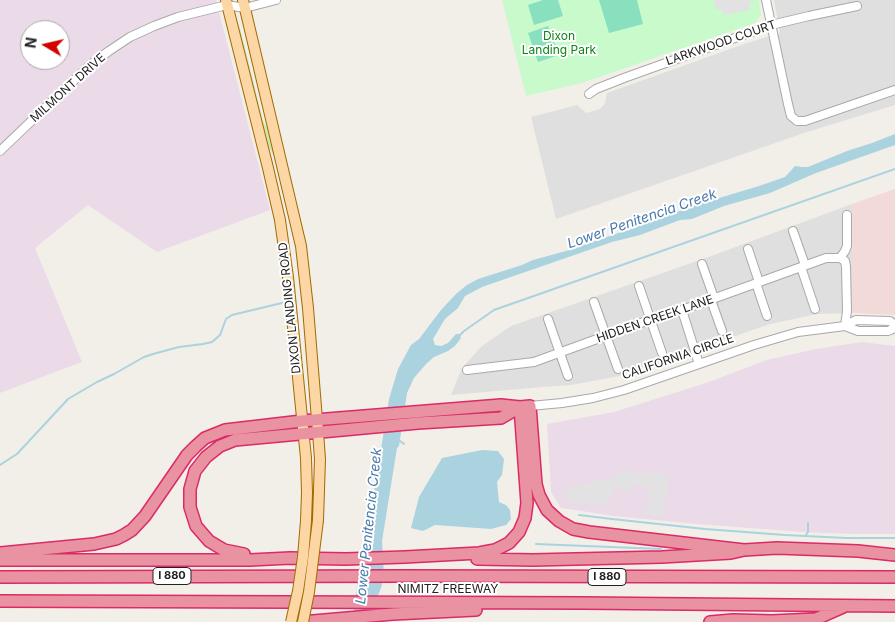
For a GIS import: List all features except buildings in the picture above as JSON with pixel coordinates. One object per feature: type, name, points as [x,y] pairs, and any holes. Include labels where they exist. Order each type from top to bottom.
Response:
[{"type":"highway","name":"CALIFORNIA CIRCLE","points":[[372,422],[421,411],[501,405],[525,407]]},
{"type":"highway","name":"CALIFORNIA CIRCLE","points":[[290,558],[240,554],[224,550],[209,541],[196,526],[190,508],[192,480],[200,464],[220,446],[235,440],[303,433],[318,426],[372,422],[418,423],[500,418],[525,407]]},
{"type":"highway","points":[[525,407],[539,495],[547,510],[558,521],[573,529],[744,550],[777,548],[858,550],[895,555]]},
{"type":"highway","points":[[405,558],[479,554],[495,550],[509,543],[519,532],[525,518],[527,503],[525,407]]},
{"type":"highway","name":"CALIFORNIA CIRCLE","points":[[0,553],[94,544],[116,539],[132,530],[146,516],[187,455],[196,446],[205,438],[225,430],[302,421],[318,426]]},
{"type":"highway","points":[[0,560],[405,558],[533,560],[731,554],[744,550]]},
{"type":"highway","name":"NIMITZ FREEWAY","points":[[0,577],[895,577]]},
{"type":"highway","name":"NIMITZ FREEWAY","points":[[0,602],[340,602],[398,608],[583,603],[895,606]]},
{"type":"highway","points":[[710,622],[816,619],[846,606]]},
{"type":"highway","points":[[302,622],[339,619],[398,608]]},
{"type":"main road","name":"DIXON LANDING ROAD","points":[[229,2],[280,220],[288,277],[306,458],[306,521],[300,574],[291,622]]},
{"type":"main road","name":"DIXON LANDING ROAD","points":[[244,4],[301,246],[318,426],[320,459],[318,520],[309,592],[302,622]]},
{"type":"street","name":"MILMONT DRIVE","points":[[0,151],[74,80],[109,51],[130,37],[178,17],[229,2],[244,4],[276,0]]},
{"type":"street","points":[[766,0],[791,116],[797,122],[805,121],[895,90]]},
{"type":"street","name":"LARKWOOD COURT","points":[[589,94],[596,89],[624,78],[772,25],[857,6]]},
{"type":"street","points":[[845,326],[846,267],[845,261],[840,258],[847,246],[847,215]]},
{"type":"street","points":[[793,232],[816,309]]},
{"type":"street","points":[[748,249],[768,316]]},
{"type":"street","name":"HIDDEN CREEK LANE","points":[[467,370],[534,362],[826,258],[840,258]]},
{"type":"street","points":[[702,264],[722,331]]},
{"type":"street","points":[[639,286],[662,353]]},
{"type":"street","points":[[594,302],[618,370]]},
{"type":"street","points":[[682,310],[699,364]]},
{"type":"street","points":[[548,319],[568,376]]},
{"type":"street","name":"CALIFORNIA CIRCLE","points":[[525,407],[600,397],[775,338],[806,331],[845,326],[858,331],[888,331],[895,326]]},
{"type":"shaded area","points":[[0,0],[216,0],[270,210],[157,252],[88,205],[35,248],[82,362],[0,393]]},
{"type":"shaded area","points":[[714,0],[754,1],[749,2],[750,10],[724,15],[721,9],[716,10]]},
{"type":"shaded area","points":[[774,0],[895,0],[895,105],[807,132],[556,219],[531,117],[577,105],[586,113],[600,109],[605,103],[607,93],[780,33]]},
{"type":"shaded area","points":[[895,189],[895,315],[852,313],[852,204]]},
{"type":"shaded area","points":[[852,204],[852,313],[817,314],[770,324],[620,376],[571,385],[451,395],[462,368],[482,346],[511,326],[714,255]]},
{"type":"shaded area","points":[[862,342],[895,346],[895,534],[802,532],[613,516],[561,508],[551,492],[547,424],[614,412],[709,382],[767,360],[816,349]]},
{"type":"shaded area","points":[[622,470],[631,470],[631,475],[635,477],[636,472],[669,475],[666,504],[662,503],[661,508],[665,509],[665,516],[641,514],[642,509],[652,510],[647,508],[649,489],[654,489],[654,487],[632,485],[630,491],[617,489],[616,485],[611,500],[606,500],[604,506],[590,504],[590,499],[588,504],[566,502],[567,496],[564,490],[618,476]]},
{"type":"green space","name":"Dixon Landing Park","points":[[502,0],[759,0],[761,15],[755,23],[582,83],[526,96]]},
{"type":"green space","points":[[543,0],[558,0],[563,16],[534,25],[528,5]]},
{"type":"green space","points":[[599,0],[637,0],[643,24],[609,33]]},
{"type":"green space","points":[[236,19],[240,28],[263,121],[269,131],[279,171],[274,156],[267,144]]},
{"type":"green space","points":[[548,26],[559,55],[538,62],[528,33]]},
{"type":"water","points":[[895,134],[895,145],[816,173],[770,193],[724,206],[692,219],[680,220],[640,235],[612,242],[482,287],[465,296],[458,308],[445,319],[433,339],[435,345],[441,346],[448,343],[456,334],[459,334],[461,338],[455,346],[434,357],[426,364],[414,378],[407,393],[382,541],[384,576],[375,603],[372,622],[353,622],[359,568],[368,530],[389,399],[398,369],[411,345],[419,339],[441,310],[457,293],[478,279],[785,177],[795,166],[808,167]]},
{"type":"water","points":[[482,450],[498,451],[504,459],[502,475],[497,482],[499,502],[506,505],[510,510],[511,519],[506,525],[491,529],[435,525],[423,531],[411,528],[419,497],[442,458]]},
{"type":"waterway","name":"Lower Penitencia Creek","points":[[458,337],[494,310],[895,169]]},
{"type":"waterway","points":[[0,465],[17,454],[68,399],[97,382],[144,357],[179,347],[212,342],[220,335],[226,319],[232,315],[286,302]]},
{"type":"waterway","points":[[400,441],[404,444]]},
{"type":"waterway","points":[[579,515],[705,529],[785,535],[895,538]]},
{"type":"waterway","points":[[806,535],[808,523]]},
{"type":"waterway","points":[[536,544],[661,549]]}]
